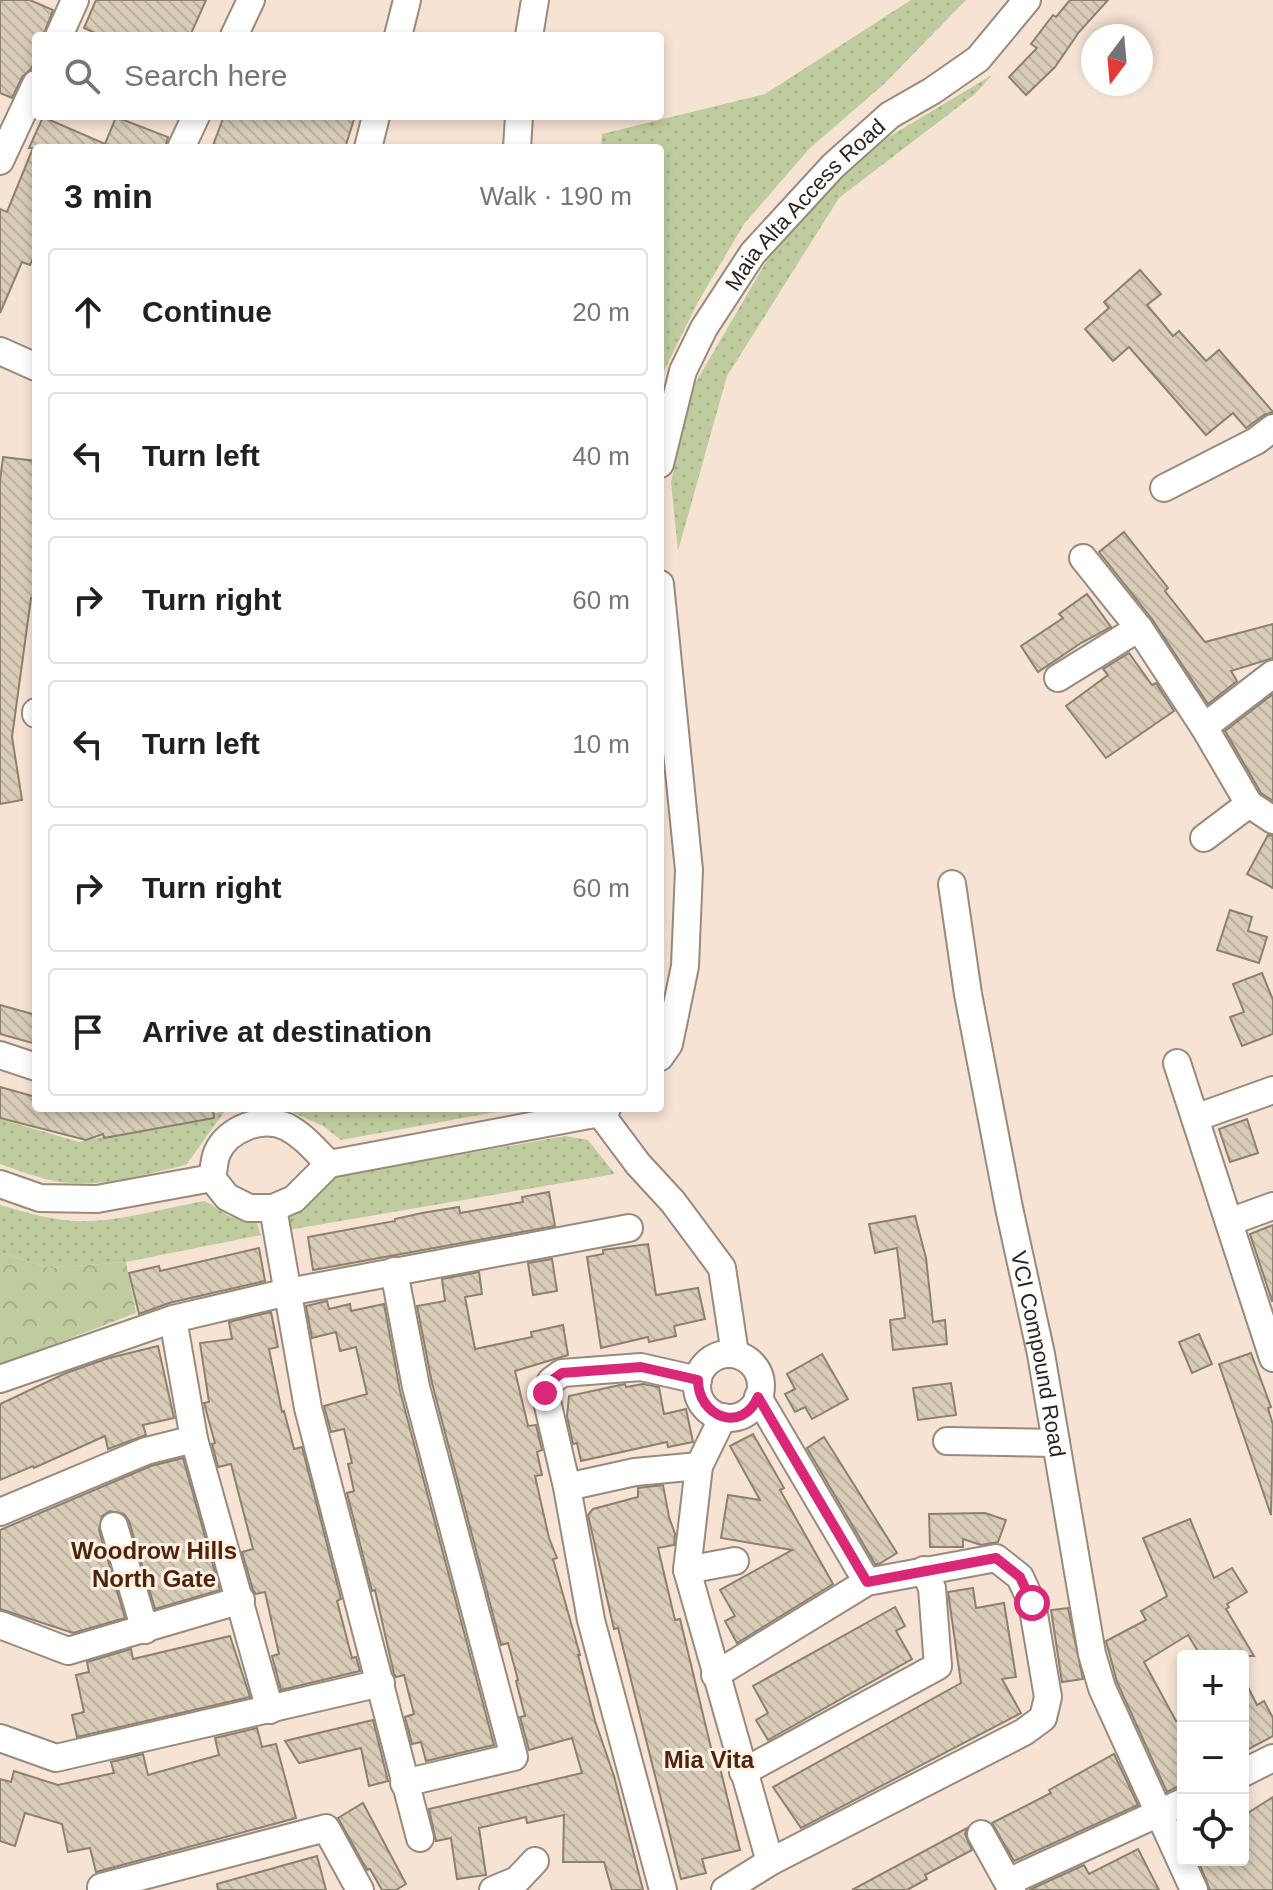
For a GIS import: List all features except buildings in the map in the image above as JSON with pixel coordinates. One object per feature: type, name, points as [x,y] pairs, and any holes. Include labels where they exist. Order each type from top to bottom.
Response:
[{"type":"street","points":[[61,32],[75,0]]},
{"type":"street","points":[[236,32],[251,0]]},
{"type":"street","points":[[399,32],[407,0]]},
{"type":"street","points":[[530,32],[535,0]]},
{"type":"street","name":"Maia Alta Access Road","points":[[664,448],[683,371],[704,328],[753,253],[833,166],[890,115],[978,59],[1027,0]]},
{"type":"street","points":[[0,161],[32,93]]},
{"type":"street","points":[[183,144],[194,120]]},
{"type":"street","points":[[369,144],[375,120]]},
{"type":"street","points":[[517,144],[519,120]]},
{"type":"street","points":[[0,351],[32,365]]},
{"type":"street","points":[[1164,488],[1256,441],[1273,428]]},
{"type":"street","points":[[1083,558],[1139,628],[1204,727],[1249,804],[1273,820]]},
{"type":"street","points":[[664,623],[689,870],[685,966],[669,1044],[664,1051]]},
{"type":"street","points":[[1058,678],[1139,628]]},
{"type":"street","points":[[1204,727],[1273,674]]},
{"type":"street","points":[[1204,838],[1249,804]]},
{"type":"street","name":"VCI Compound Road","points":[[952,884],[971,1009],[1041,1354],[1092,1654],[1102,1688],[1171,1807],[1194,1890]]},
{"type":"street","points":[[0,1055],[32,1066]]},
{"type":"street","points":[[1177,1063],[1229,1222],[1266,1312],[1273,1358]]},
{"type":"street","points":[[1195,1118],[1273,1090]]},
{"type":"street","points":[[212,1178],[227,1197],[249,1208],[273,1208],[294,1199],[329,1164],[599,1112]]},
{"type":"street","points":[[605,1112],[638,1164],[673,1202],[722,1268],[735,1354]]},
{"type":"street","points":[[212,1178],[218,1151],[235,1131],[259,1115],[304,1139],[329,1164]]},
{"type":"street","points":[[0,1184],[40,1198],[97,1199],[212,1178]]},
{"type":"street","points":[[1229,1222],[1273,1206]]},
{"type":"street","points":[[273,1208],[308,1408],[420,1838]]},
{"type":"street","points":[[0,1379],[173,1319],[288,1292],[629,1228]]},
{"type":"street","points":[[394,1271],[416,1387],[514,1757],[404,1783]]},
{"type":"street","points":[[173,1319],[194,1439],[270,1710]]},
{"type":"street","points":[[723,1354],[735,1354],[747,1359],[756,1368],[761,1379],[758,1397],[747,1412],[736,1417],[723,1417],[703,1403],[698,1392],[698,1380],[702,1368],[711,1359],[723,1354]]},
{"type":"street","points":[[663,1890],[591,1620],[567,1487],[545,1393],[551,1381],[562,1373],[641,1367],[698,1380]]},
{"type":"street","points":[[758,1397],[867,1582]]},
{"type":"street","points":[[723,1417],[699,1466],[687,1570],[743,1772],[762,1875]]},
{"type":"street","points":[[0,1512],[146,1451],[194,1439]]},
{"type":"street","points":[[947,1441],[1056,1443]]},
{"type":"street","points":[[567,1487],[635,1472],[699,1466]]},
{"type":"street","points":[[114,1526],[145,1630]]},
{"type":"street","points":[[715,1675],[867,1582],[996,1558],[1020,1577],[1032,1603],[1048,1697],[1043,1718],[1024,1732],[762,1875],[725,1890]]},
{"type":"street","points":[[687,1570],[735,1561]]},
{"type":"street","points":[[743,1772],[938,1666],[932,1588],[924,1570]]},
{"type":"street","points":[[0,1625],[68,1651],[241,1600]]},
{"type":"street","points":[[0,1738],[56,1758],[381,1683]]},
{"type":"street","points":[[1249,1770],[1273,1758]]},
{"type":"street","points":[[981,1834],[1010,1886],[1171,1807]]},
{"type":"street","points":[[101,1890],[101,1887],[326,1828],[360,1890]]},
{"type":"street","points":[[493,1890],[517,1880],[535,1861]]},
{"type":"green space","points":[[911,0],[966,0],[884,84],[809,149],[744,224],[698,302],[664,371],[664,144],[601,144],[602,134],[765,94]]},
{"type":"green space","points":[[992,75],[975,94],[839,198],[727,376],[678,551],[671,482],[693,387],[780,238],[847,162]]},
{"type":"green space","points":[[224,1112],[186,1165],[93,1183],[45,1179],[0,1164],[0,1119],[79,1142]]},
{"type":"green space","points":[[292,1112],[496,1112],[341,1140],[323,1126]]},
{"type":"green space","points":[[565,1136],[588,1140],[615,1174],[288,1230],[286,1219],[306,1204],[324,1179]]},
{"type":"green space","points":[[205,1201],[229,1216],[257,1223],[261,1235],[126,1262],[49,1268],[0,1252],[0,1205],[55,1219],[90,1221]]},
{"type":"green space","points":[[0,1252],[49,1268],[126,1262],[136,1313],[0,1365]]},
{"type":"district","name":"Woodrow Hills North Gate","points":[[154,1565]]},
{"type":"district","name":"Mia Vita","points":[[709,1760]]},
{"type":"route","points":[[545,1393],[551,1381],[562,1373],[641,1367],[698,1380],[698,1392],[703,1403],[723,1417],[736,1417],[747,1412],[758,1397],[867,1582],[996,1558],[1020,1577],[1032,1603]]}]
